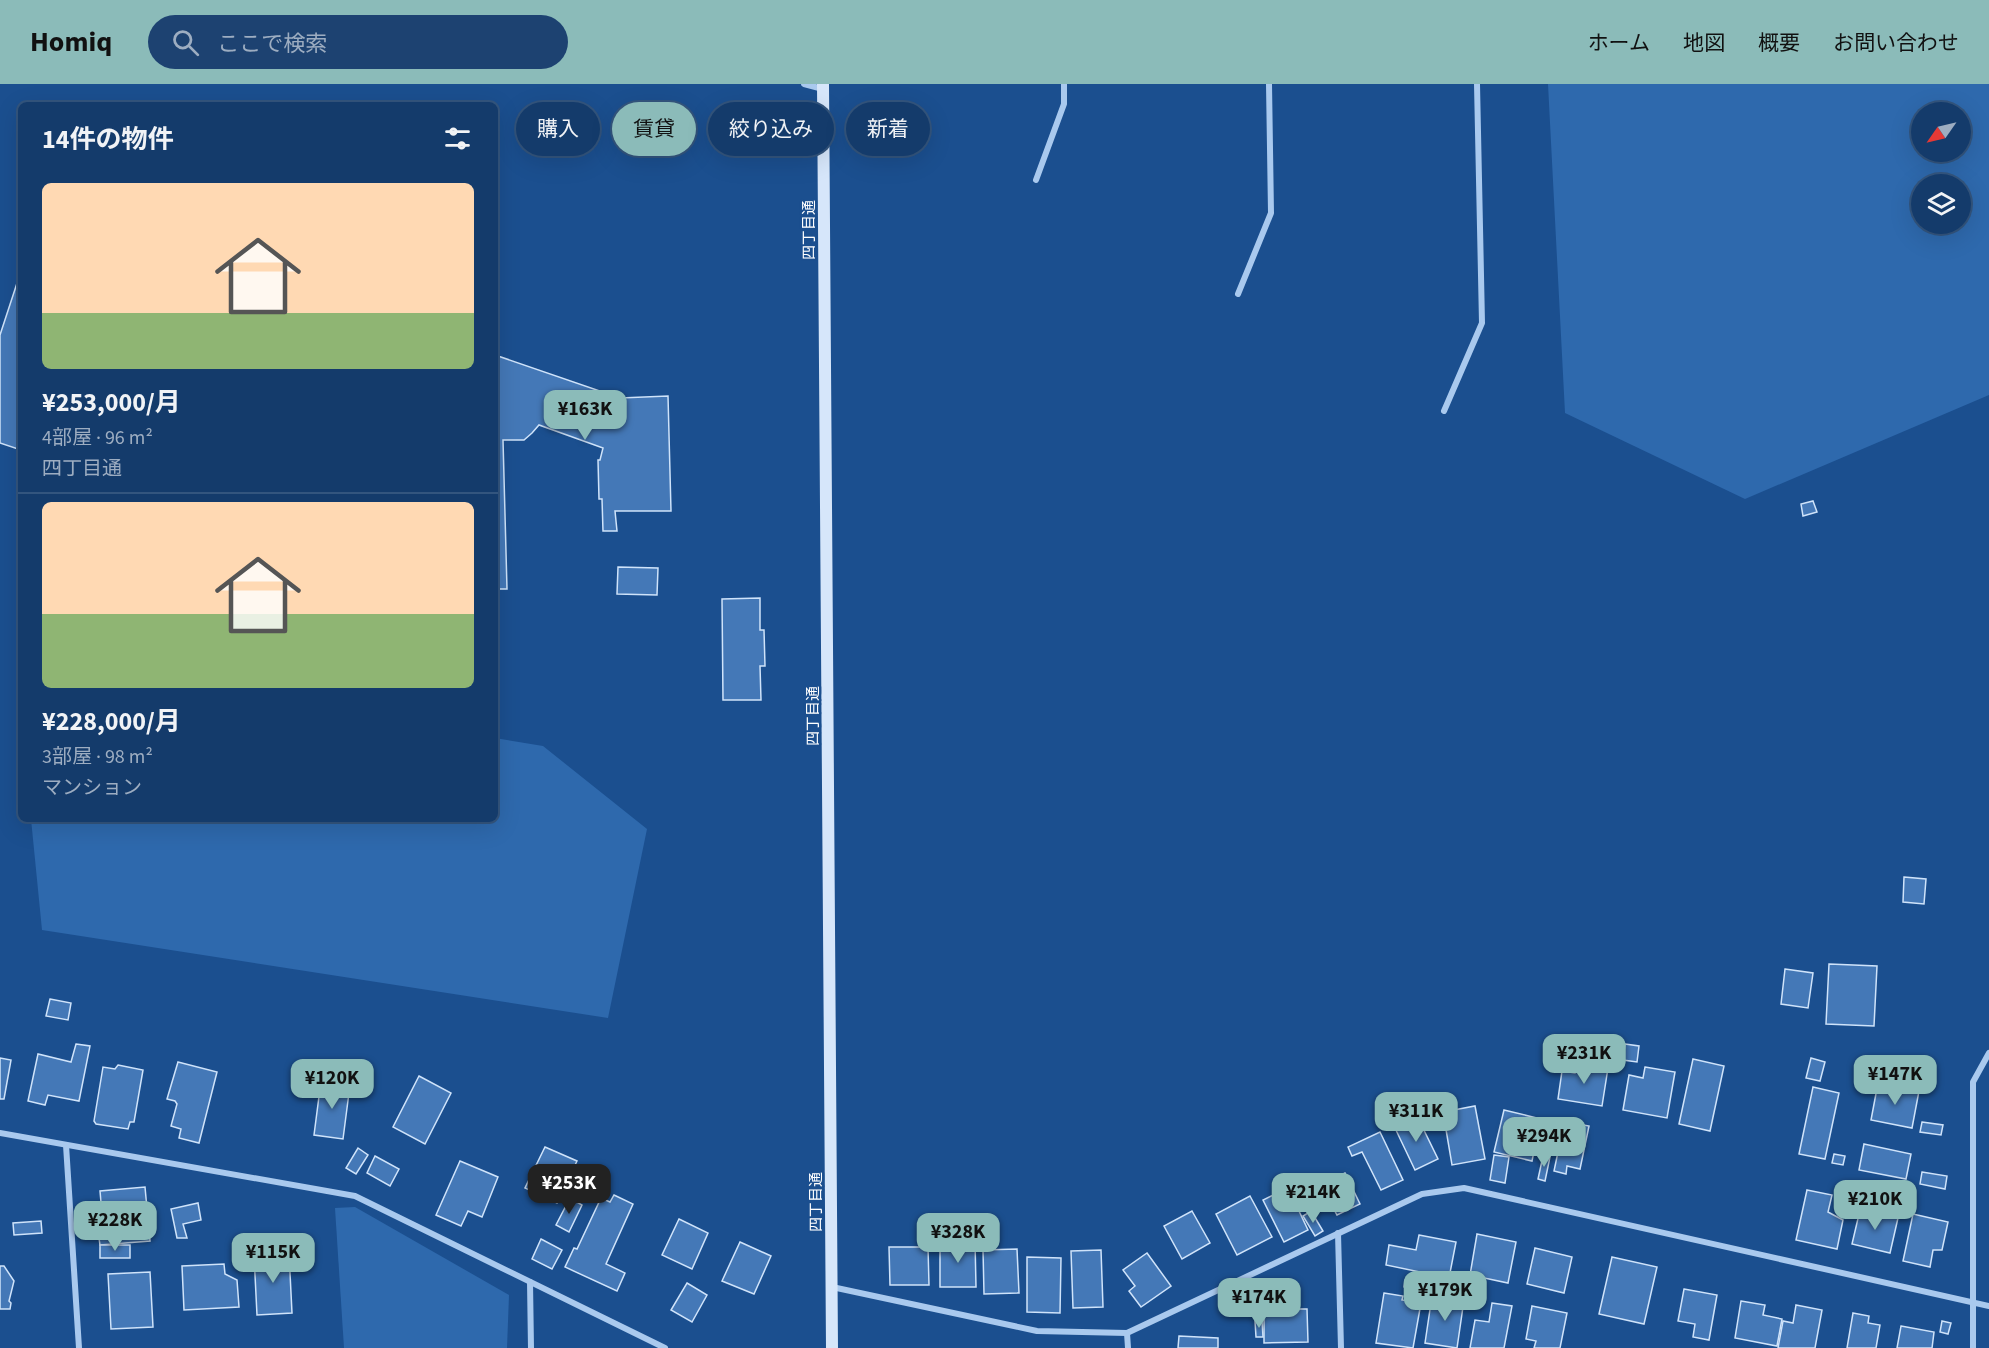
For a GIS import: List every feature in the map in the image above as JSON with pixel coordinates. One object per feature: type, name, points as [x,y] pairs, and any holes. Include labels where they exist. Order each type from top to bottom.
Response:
[{"type":"street","points":[[804,84],[823,87]]},
{"type":"street","points":[[1036,180],[1064,104],[1064,84]]},
{"type":"street","points":[[1238,294],[1271,213],[1269,84]]},
{"type":"street","points":[[1444,411],[1482,323],[1477,84]]},
{"type":"street","name":"四丁目通","points":[[823,87],[832,1348]]},
{"type":"street","points":[[1974,1348],[1974,1082],[1989,1053]]},
{"type":"street","points":[[0,1133],[355,1196],[665,1348]]},
{"type":"street","points":[[66,1145],[79,1348]]},
{"type":"street","points":[[832,1287],[1037,1331],[1127,1333],[1422,1194],[1464,1188],[1989,1306]]},
{"type":"street","points":[[1338,1233],[1341,1348]]},
{"type":"street","points":[[530,1282],[531,1348]]},
{"type":"street","points":[[1127,1333],[1128,1348]]},
{"type":"shaded area","points":[[1548,84],[1989,84],[1989,395],[1745,499],[1565,413]]},
{"type":"shaded area","points":[[498,738],[543,746],[647,829],[608,1018],[42,930],[31,822],[498,822]]},
{"type":"shaded area","points":[[355,1207],[509,1295],[507,1348],[344,1348],[335,1208]]},
{"type":"building","points":[[18,280],[18,449],[0,443],[0,335]]},
{"type":"building","points":[[498,356],[620,398],[668,396],[671,511],[615,511],[617,531],[603,531],[598,460],[600,460],[603,448],[539,425],[524,440],[503,440],[507,589],[498,589]]},
{"type":"building","points":[[1813,501],[1817,512],[1803,516],[1801,504]]},
{"type":"building","points":[[618,567],[658,568],[657,595],[617,594]]},
{"type":"building","points":[[760,598],[760,630],[764,630],[765,666],[760,666],[761,700],[723,700],[722,599]]},
{"type":"building","points":[[1904,877],[1926,879],[1924,904],[1903,902]]},
{"type":"building","points":[[1829,964],[1877,966],[1874,1026],[1826,1024]]},
{"type":"building","points":[[1785,969],[1813,973],[1808,1008],[1781,1004]]},
{"type":"building","points":[[50,999],[71,1003],[68,1020],[46,1016]]},
{"type":"building","points":[[76,1044],[90,1046],[79,1101],[48,1095],[45,1105],[28,1101],[38,1054],[71,1062]]},
{"type":"building","points":[[1625,1044],[1639,1046],[1637,1062],[1623,1060]]},
{"type":"building","points":[[0,1058],[11,1060],[4,1099],[0,1099]]},
{"type":"building","points":[[1811,1058],[1825,1062],[1820,1081],[1806,1078]]},
{"type":"building","points":[[1693,1059],[1724,1066],[1710,1131],[1679,1124]]},
{"type":"building","points":[[178,1062],[217,1072],[199,1143],[179,1138],[181,1129],[171,1126],[177,1104],[167,1099]]},
{"type":"building","points":[[1576,1063],[1608,1068],[1602,1106],[1558,1099],[1562,1071],[1575,1073]]},
{"type":"building","points":[[118,1065],[143,1070],[134,1122],[130,1122],[128,1129],[96,1124],[94,1121],[103,1067],[115,1069]]},
{"type":"building","points":[[1645,1067],[1675,1072],[1667,1118],[1623,1110],[1629,1075],[1643,1078]]},
{"type":"building","points":[[419,1076],[451,1093],[425,1144],[393,1127]]},
{"type":"building","points":[[321,1081],[350,1085],[343,1139],[314,1135]]},
{"type":"building","points":[[1878,1083],[1919,1091],[1912,1128],[1871,1120]]},
{"type":"building","points":[[1813,1087],[1839,1093],[1825,1159],[1799,1154]]},
{"type":"building","points":[[1475,1106],[1485,1159],[1452,1165],[1443,1112]]},
{"type":"building","points":[[1504,1110],[1541,1119],[1532,1161],[1494,1152]]},
{"type":"building","points":[[1417,1116],[1438,1159],[1415,1170],[1394,1126]]},
{"type":"building","points":[[1553,1119],[1589,1126],[1580,1169],[1567,1166],[1566,1174],[1554,1171],[1558,1152],[1547,1149]]},
{"type":"building","points":[[1922,1122],[1943,1125],[1941,1135],[1920,1132]]},
{"type":"building","points":[[1380,1132],[1403,1180],[1381,1190],[1362,1152],[1352,1156],[1348,1147]]},
{"type":"building","points":[[1864,1144],[1911,1154],[1906,1179],[1859,1170]]},
{"type":"building","points":[[545,1147],[577,1161],[557,1203],[525,1188]]},
{"type":"building","points":[[358,1148],[368,1155],[356,1174],[346,1168]]},
{"type":"building","points":[[1834,1154],[1845,1156],[1843,1165],[1832,1163]]},
{"type":"building","points":[[1494,1155],[1509,1157],[1505,1183],[1490,1180]]},
{"type":"building","points":[[375,1156],[399,1169],[390,1186],[367,1173]]},
{"type":"building","points":[[1543,1156],[1550,1157],[1545,1181],[1538,1179]]},
{"type":"building","points":[[460,1161],[498,1177],[482,1217],[468,1211],[461,1226],[436,1215]]},
{"type":"building","points":[[1922,1172],[1947,1176],[1945,1189],[1920,1184]]},
{"type":"building","points":[[1345,1173],[1360,1204],[1337,1215],[1332,1206],[1321,1211],[1311,1189]]},
{"type":"building","points":[[145,1187],[150,1241],[100,1245],[99,1238],[104,1237],[100,1191]]},
{"type":"building","points":[[1288,1188],[1308,1230],[1284,1242],[1263,1200]]},
{"type":"building","points":[[1807,1190],[1832,1195],[1828,1212],[1843,1220],[1837,1249],[1796,1240]]},
{"type":"building","points":[[614,1195],[633,1204],[606,1264],[625,1273],[617,1291],[565,1267],[574,1248],[577,1249],[601,1198],[610,1202]]},
{"type":"building","points":[[1250,1196],[1272,1237],[1237,1255],[1216,1214]]},
{"type":"building","points":[[570,1198],[582,1205],[569,1232],[556,1225]]},
{"type":"building","points":[[198,1203],[201,1220],[183,1224],[187,1238],[177,1238],[171,1209]]},
{"type":"building","points":[[1860,1210],[1898,1218],[1890,1253],[1852,1244]]},
{"type":"building","points":[[1192,1211],[1210,1243],[1182,1259],[1164,1226]]},
{"type":"building","points":[[1311,1211],[1323,1231],[1315,1236],[1303,1216]]},
{"type":"building","points":[[1913,1214],[1948,1222],[1942,1250],[1933,1250],[1930,1267],[1903,1261]]},
{"type":"building","points":[[679,1219],[708,1233],[692,1269],[662,1255]]},
{"type":"building","points":[[41,1221],[42,1233],[14,1235],[13,1223]]},
{"type":"building","points":[[1477,1234],[1516,1242],[1508,1283],[1470,1275]]},
{"type":"building","points":[[1419,1235],[1456,1242],[1449,1278],[1386,1265],[1389,1245],[1416,1250]]},
{"type":"building","points":[[541,1239],[562,1250],[552,1269],[532,1259]]},
{"type":"building","points":[[975,1240],[976,1287],[940,1287],[940,1241]]},
{"type":"building","points":[[740,1242],[771,1256],[754,1294],[722,1281]]},
{"type":"building","points":[[100,1245],[130,1245],[130,1258],[100,1258]]},
{"type":"building","points":[[889,1247],[928,1247],[929,1285],[890,1285]]},
{"type":"building","points":[[1535,1248],[1572,1257],[1564,1293],[1527,1284]]},
{"type":"building","points":[[1017,1249],[1019,1293],[984,1294],[983,1250]]},
{"type":"building","points":[[1101,1250],[1103,1307],[1073,1308],[1071,1251]]},
{"type":"building","points":[[289,1253],[292,1313],[257,1315],[254,1255]]},
{"type":"building","points":[[1147,1253],[1171,1286],[1141,1307],[1129,1291],[1135,1286],[1123,1270]]},
{"type":"building","points":[[1027,1257],[1061,1258],[1060,1313],[1027,1312]]},
{"type":"building","points":[[1612,1257],[1657,1267],[1644,1324],[1599,1314]]},
{"type":"building","points":[[224,1264],[225,1274],[237,1280],[239,1307],[184,1310],[182,1266]]},
{"type":"building","points":[[0,1266],[4,1266],[14,1281],[9,1301],[10,1309],[0,1309]]},
{"type":"building","points":[[150,1272],[153,1327],[111,1329],[108,1274]]},
{"type":"building","points":[[1405,1280],[1428,1283],[1427,1291],[1404,1287]]},
{"type":"building","points":[[687,1283],[707,1295],[692,1322],[671,1310]]},
{"type":"building","points":[[1684,1289],[1717,1295],[1709,1340],[1693,1337],[1695,1324],[1678,1321]]},
{"type":"building","points":[[1384,1293],[1403,1296],[1402,1300],[1421,1303],[1413,1348],[1376,1343]]},
{"type":"building","points":[[1432,1296],[1464,1300],[1457,1348],[1425,1343]]},
{"type":"building","points":[[1741,1301],[1765,1305],[1763,1315],[1782,1319],[1777,1346],[1735,1338]]},
{"type":"building","points":[[1492,1303],[1512,1306],[1504,1348],[1470,1348],[1475,1320],[1489,1322]]},
{"type":"building","points":[[1796,1305],[1822,1310],[1815,1348],[1778,1348],[1783,1321],[1793,1323]]},
{"type":"building","points":[[1532,1306],[1567,1313],[1560,1348],[1534,1348],[1536,1341],[1526,1339]]},
{"type":"building","points":[[1264,1309],[1307,1309],[1308,1342],[1264,1343]]},
{"type":"building","points":[[1853,1313],[1869,1316],[1868,1323],[1880,1325],[1876,1348],[1847,1348]]},
{"type":"building","points":[[1255,1321],[1262,1321],[1263,1337],[1256,1337]]},
{"type":"building","points":[[1942,1321],[1951,1323],[1948,1334],[1940,1332]]},
{"type":"building","points":[[1901,1326],[1934,1332],[1932,1348],[1897,1348]]},
{"type":"building","points":[[1179,1336],[1218,1338],[1218,1348],[1178,1348]]}]
